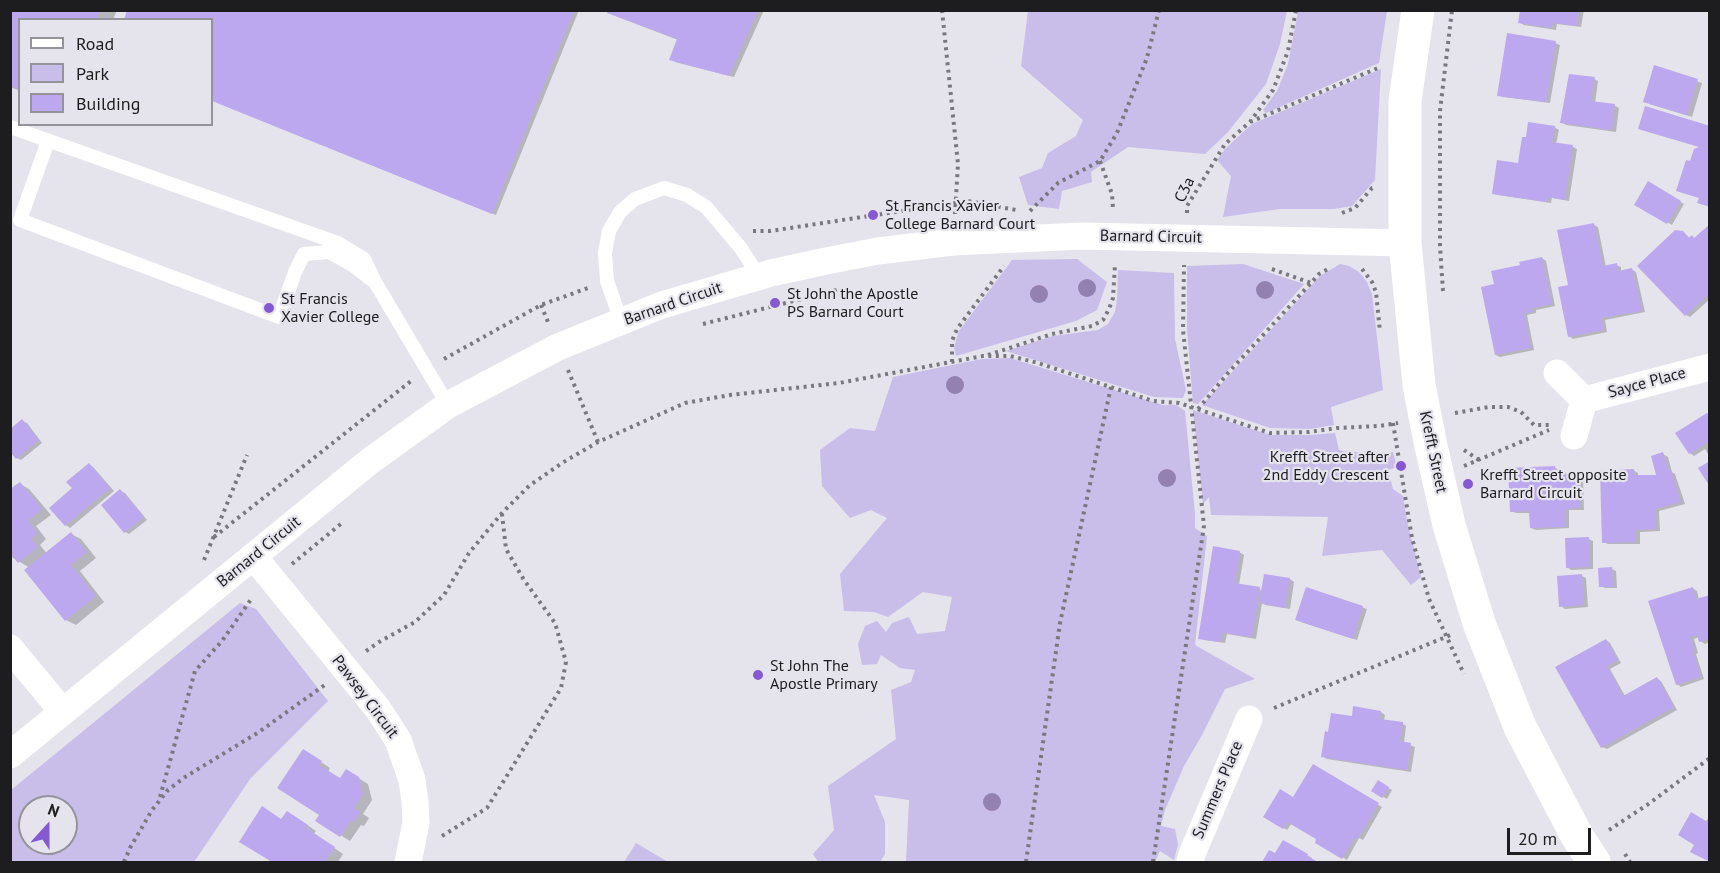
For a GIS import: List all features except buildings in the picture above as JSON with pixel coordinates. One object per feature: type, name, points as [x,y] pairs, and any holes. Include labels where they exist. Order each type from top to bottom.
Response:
[{"type":"street","name":"Krefft Street","points":[[1418,10],[1405,101],[1405,243],[1419,385],[1449,525],[1479,624],[1520,727],[1576,836],[1610,849]]},
{"type":"street","name":"Barnard Circuit","points":[[10,755],[370,461],[448,405],[558,347],[662,304],[759,276],[826,261],[878,251],[953,242],[1083,236],[1405,243]]},
{"type":"street","name":"Sayce Place","points":[[1584,400],[1710,366]]},
{"type":"street","points":[[1557,374],[1584,400],[1562,433]]},
{"type":"street","name":"Pawsey Circuit","points":[[254,556],[388,722],[398,740],[412,780],[415,802],[416,823],[408,862]]},
{"type":"street","points":[[10,648],[63,712]]},
{"type":"street","name":"Summers Place","points":[[1190,862],[1248,719]]},
{"type":"lane","points":[[10,127],[338,243],[364,259],[375,282],[448,405]]},
{"type":"lane","points":[[48,141],[20,220],[279,316],[304,254],[328,252],[354,266],[375,282]]},
{"type":"lane","points":[[621,321],[607,281],[605,253],[609,231],[620,212],[635,199],[664,188],[687,195],[705,207],[740,247],[759,276]]},
{"type":"path","points":[[942,10],[957,164],[953,242]]},
{"type":"path","points":[[1040,214],[1029,212],[1058,183],[1100,161],[1117,133],[1147,58],[1159,10]]},
{"type":"path","name":"C3a","points":[[1187,217],[1187,206],[1225,144],[1250,122],[1273,90],[1288,51],[1296,10]]},
{"type":"path","points":[[1444,302],[1440,246],[1440,111],[1452,10]]},
{"type":"path","points":[[1250,122],[1383,66],[1411,60],[1448,47]]},
{"type":"path","points":[[1100,161],[1112,195],[1114,212]]},
{"type":"path","points":[[1341,214],[1355,208],[1372,188],[1440,183]]},
{"type":"path","points":[[748,230],[770,231],[968,201],[1019,210]]},
{"type":"path","points":[[952,362],[952,342],[957,329],[1009,258]]},
{"type":"path","points":[[1153,862],[1204,526],[1183,330],[1184,260]]},
{"type":"path","points":[[365,652],[415,622],[444,595],[469,553],[502,513],[529,486],[598,442],[685,403],[730,395],[839,382],[952,362],[983,356],[1052,334],[1092,326],[1103,320],[1113,298],[1115,261]]},
{"type":"path","points":[[1198,409],[1319,274],[1333,266]]},
{"type":"path","points":[[1361,268],[1372,282],[1376,292],[1381,335]]},
{"type":"path","points":[[214,537],[427,368],[541,305],[607,281]]},
{"type":"path","points":[[697,326],[850,286]]},
{"type":"path","points":[[983,356],[1010,356],[1153,401],[1179,403],[1191,408]]},
{"type":"path","points":[[1026,862],[1060,623],[1111,387]]},
{"type":"path","points":[[1464,466],[1562,433]]},
{"type":"path","points":[[1466,475],[1459,446],[1479,460]]},
{"type":"path","points":[[203,564],[247,455]]},
{"type":"path","points":[[433,842],[487,808],[561,688],[566,662],[555,623],[524,580],[506,549],[502,513]]},
{"type":"path","points":[[159,800],[195,671],[222,641],[254,596],[344,521]]},
{"type":"path","points":[[1248,719],[1479,624]]},
{"type":"path","points":[[124,862],[159,800],[168,790],[185,777],[259,732],[322,687]]},
{"type":"path","points":[[1609,830],[1710,758]]},
{"type":"path","points":[[1605,824],[1609,830],[1610,849],[1630,862]]},
{"type":"green space","points":[[1028,10],[1287,11],[1280,44],[1266,84],[1228,132],[1205,154],[1128,147],[1091,172],[1092,182],[1062,191],[1059,209],[1028,205],[1019,177],[1042,168],[1048,153],[1076,136],[1083,120],[1021,66]]},
{"type":"green space","points":[[1298,11],[1387,11],[1379,63],[1266,113],[1263,110],[1277,91],[1288,64]]},
{"type":"green space","points":[[1381,69],[1375,180],[1352,206],[1334,209],[1280,209],[1223,217],[1231,176],[1217,160],[1225,149],[1252,124]]},
{"type":"green space","points":[[1077,259],[1107,282],[1097,310],[1076,321],[956,356],[954,347],[959,331],[1012,260]]},
{"type":"green space","points":[[1243,264],[1304,284],[1198,404],[1193,403],[1187,329],[1187,266]]},
{"type":"green space","points":[[1340,264],[1359,272],[1367,282],[1372,294],[1383,390],[1331,407],[1334,425],[1310,429],[1270,428],[1202,405],[1320,276]]},
{"type":"green space","points":[[1118,270],[1174,273],[1175,339],[1186,390],[1183,398],[1154,397],[1006,351],[1053,336],[1098,330],[1108,324],[1115,312]]},
{"type":"green space","points":[[1010,358],[1163,405],[1176,405],[1185,411],[1195,528],[1207,536],[1195,645],[1255,679],[1225,689],[1184,766],[1165,810],[1161,826],[1175,829],[1178,844],[1174,860],[1160,851],[1155,862],[906,862],[909,800],[874,795],[885,822],[885,854],[880,862],[818,862],[813,854],[834,830],[828,786],[896,739],[891,690],[911,682],[915,670],[900,668],[881,655],[877,664],[862,665],[858,644],[865,626],[877,621],[886,632],[892,623],[909,617],[917,634],[945,631],[952,597],[923,592],[888,617],[874,612],[844,611],[840,574],[887,518],[871,510],[850,518],[822,486],[820,450],[850,428],[875,431],[893,377],[982,359]]},
{"type":"green space","points":[[1193,410],[1270,435],[1335,433],[1339,450],[1348,452],[1393,452],[1397,467],[1388,470],[1393,489],[1403,496],[1421,577],[1411,585],[1382,550],[1322,556],[1328,517],[1211,515],[1209,497],[1203,504]]},
{"type":"green space","points":[[240,603],[256,609],[328,701],[250,779],[194,862],[11,862],[11,790]]},
{"type":"green space","points":[[636,843],[668,862],[624,862]]},
{"type":"place","name":"St Francis Xavier College Barnard Court","points":[[873,215]]},
{"type":"place","name":"St John the Apostle PS Barnard Court","points":[[775,303]]},
{"type":"place","name":"St Francis Xavier College","points":[[269,308]]},
{"type":"place","name":"Krefft Street after 2nd Eddy Crescent","points":[[1401,466]]},
{"type":"place","name":"Krefft Street opposite Barnard Circuit","points":[[1468,484]]},
{"type":"place","name":"St John The Apostle Primary","points":[[758,675]]}]
